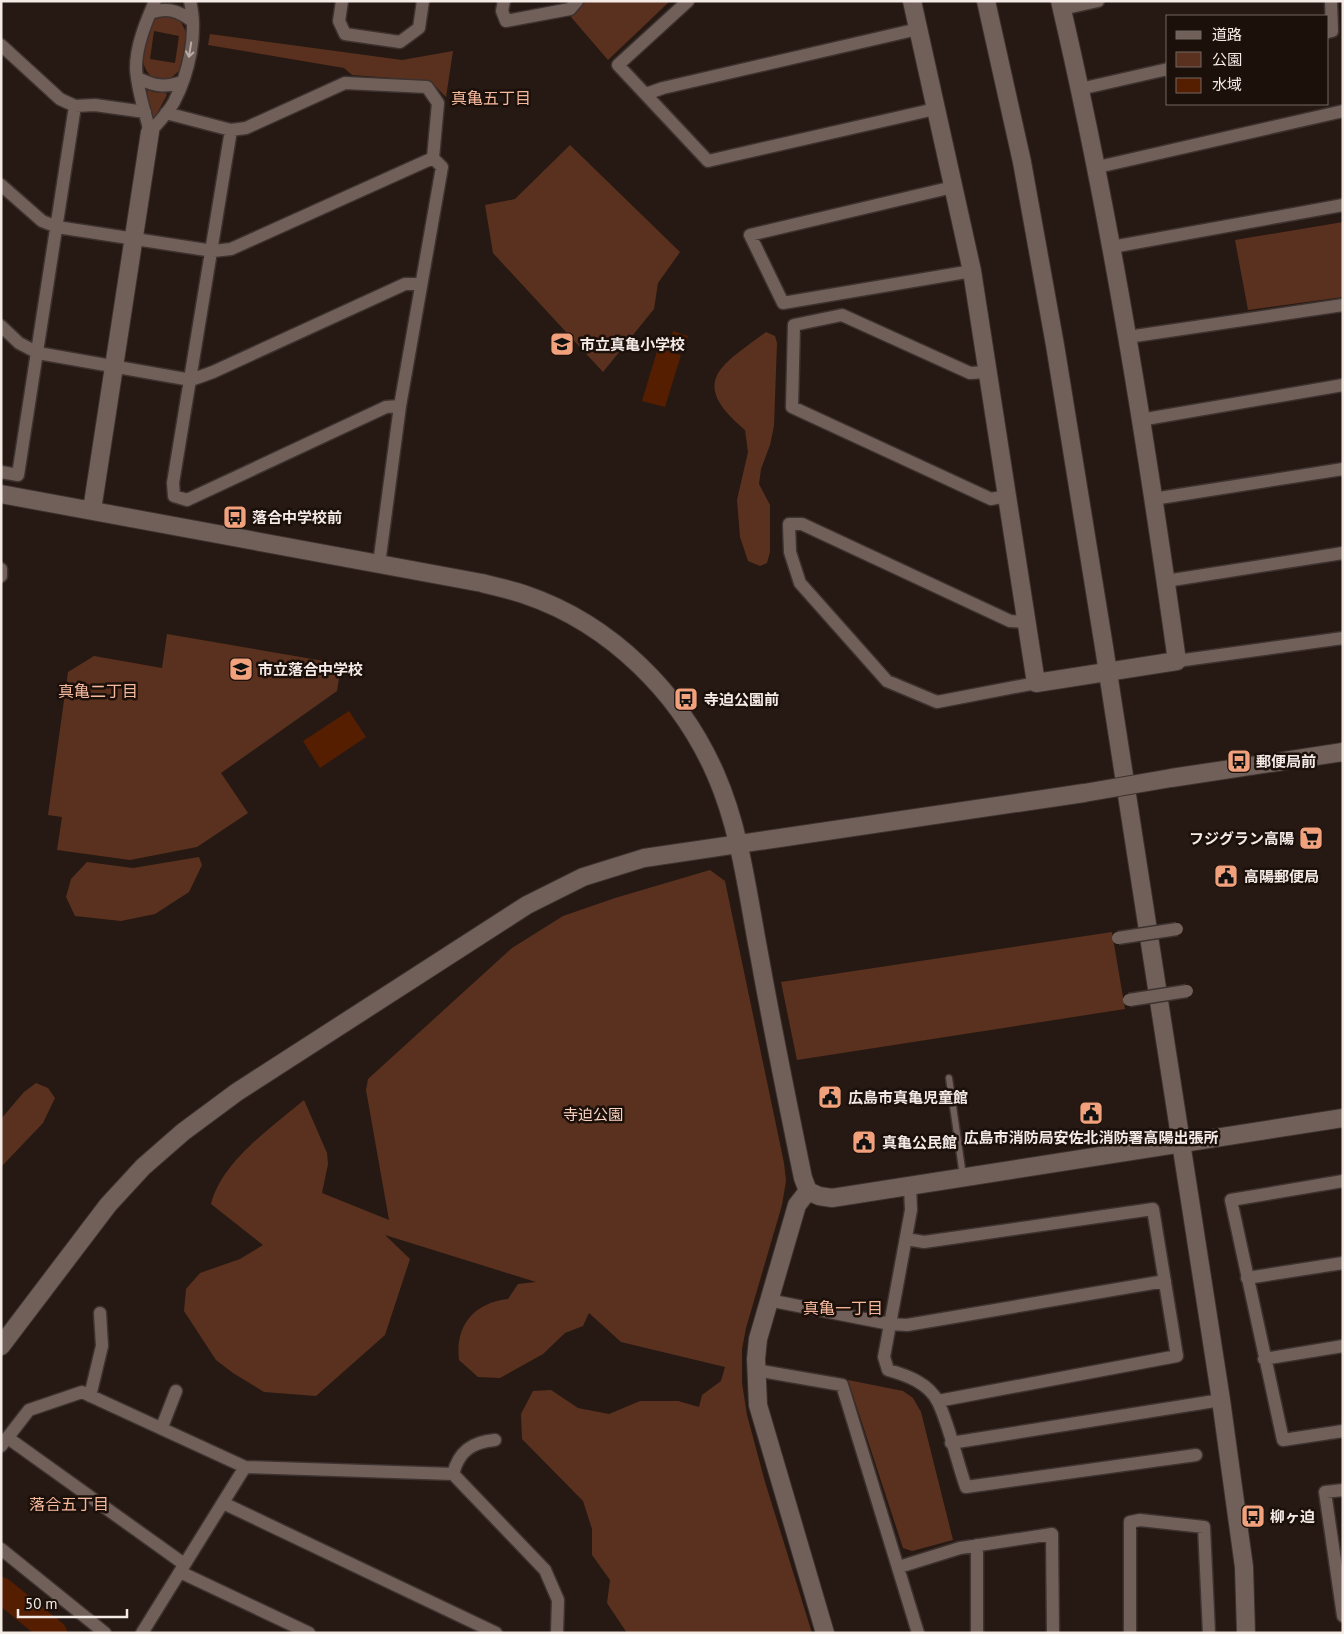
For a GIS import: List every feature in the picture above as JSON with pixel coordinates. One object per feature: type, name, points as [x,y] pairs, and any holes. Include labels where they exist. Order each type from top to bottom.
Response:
[{"type":"street","points":[[92,510],[150,132],[136,67],[142,31],[155,1]]},
{"type":"street","points":[[150,132],[166,114],[182,82],[191,45],[192,20],[190,1]]},
{"type":"street","points":[[342,1],[339,21],[345,34],[400,42],[419,28],[423,1]]},
{"type":"street","points":[[504,1],[502,11],[506,21],[570,9],[577,1]]},
{"type":"street","points":[[688,1],[618,65],[708,161],[935,109]]},
{"type":"street","points":[[912,1],[972,271],[1036,683]]},
{"type":"street","points":[[986,1],[1022,162],[1055,345],[1108,671],[1221,1400],[1244,1566],[1246,1633]]},
{"type":"street","points":[[1098,1],[1061,5],[1098,167],[1128,337],[1177,661]]},
{"type":"street","points":[[1329,32],[1332,31],[1331,1]]},
{"type":"street","points":[[150,14],[161,9],[181,12],[192,20]]},
{"type":"street","points":[[646,94],[672,85],[918,29]]},
{"type":"street","points":[[1,45],[60,99],[76,106],[94,105],[145,112]]},
{"type":"street","points":[[1080,89],[1166,69]]},
{"type":"street","points":[[138,78],[151,85],[168,87],[182,82]]},
{"type":"street","points":[[166,114],[231,130],[246,128],[345,83],[427,87],[438,103],[433,158]]},
{"type":"street","points":[[1,472],[18,475],[76,106]]},
{"type":"street","points":[[1098,167],[1343,111]]},
{"type":"street","points":[[231,130],[173,483],[174,496],[187,500],[386,407],[400,406]]},
{"type":"street","points":[[1,184],[42,221],[57,227],[212,252],[231,249],[433,158]]},
{"type":"street","points":[[379,564],[400,406],[442,166],[433,158]]},
{"type":"street","points":[[953,187],[750,235],[783,303],[972,271]]},
{"type":"street","points":[[1112,247],[1343,205]]},
{"type":"street","points":[[1,326],[19,343],[38,353],[191,380],[213,372],[405,284],[421,284]]},
{"type":"street","points":[[1128,337],[1343,305]]},
{"type":"street","points":[[988,372],[970,373],[842,315],[794,325],[792,407],[991,499],[1007,496]]},
{"type":"street","points":[[1140,420],[1343,385]]},
{"type":"street","points":[[1153,499],[1343,470]]},
{"type":"street","points":[[1,494],[482,583],[527,595],[574,617],[626,652],[660,686],[688,721],[716,775],[738,844],[803,1178],[808,1191],[818,1196],[832,1198],[1343,1118]]},
{"type":"street","points":[[1027,622],[1010,621],[802,524],[789,524],[790,552],[800,583],[887,681],[936,702],[1108,671],[1343,638]]},
{"type":"street","points":[[1166,581],[1343,553]]},
{"type":"street","points":[[1,569],[1,576]]},
{"type":"street","points":[[1,1346],[114,1198],[143,1167],[183,1132],[237,1092],[527,906],[584,877],[644,858],[1084,793],[1343,752]]},
{"type":"street","points":[[1116,939],[1179,929]]},
{"type":"street","points":[[1126,1001],[1188,990]]},
{"type":"street","points":[[1343,1181],[1230,1200],[1283,1440],[1343,1431]]},
{"type":"street","points":[[910,1186],[911,1210],[884,1357],[888,1370],[908,1375],[924,1386],[938,1401],[966,1487],[1196,1455]]},
{"type":"street","points":[[808,1191],[797,1205],[768,1300],[758,1339],[756,1370],[758,1405],[825,1633]]},
{"type":"street","points":[[906,1239],[924,1242],[1153,1208],[1177,1356],[938,1401]]},
{"type":"street","points":[[1247,1278],[1343,1263]]},
{"type":"street","points":[[768,1300],[890,1324],[906,1325],[1165,1281]]},
{"type":"street","points":[[90,1396],[102,1346],[100,1313]]},
{"type":"street","points":[[1264,1359],[1343,1346]]},
{"type":"street","points":[[756,1370],[842,1385],[918,1633]]},
{"type":"street","points":[[162,1427],[176,1391]]},
{"type":"street","points":[[309,1633],[182,1568],[5,1442],[29,1410],[82,1392],[162,1427],[245,1468],[453,1474],[546,1570],[558,1600],[557,1633]]},
{"type":"street","points":[[951,1443],[1221,1400]]},
{"type":"street","points":[[453,1474],[462,1453],[472,1444],[495,1440]]},
{"type":"street","points":[[142,1633],[245,1468]]},
{"type":"street","points":[[1343,1490],[1325,1492],[1343,1616]]},
{"type":"street","points":[[223,1503],[496,1633]]},
{"type":"street","points":[[1130,1633],[1130,1522],[1140,1520],[1204,1528],[1209,1633]]},
{"type":"street","points":[[899,1567],[960,1548],[1052,1534],[1053,1633]]},
{"type":"street","points":[[977,1545],[977,1633]]},
{"type":"street","points":[[1,1549],[104,1633]]},
{"type":"lane","points":[[949,1078],[964,1177]]},
{"type":"green space","points":[[586,1],[670,1],[608,60],[571,17]]},
{"type":"green space","points":[[165,15],[180,20],[187,34],[181,69],[170,79],[154,79],[144,66],[144,45],[151,21]],"holes":[[[154,31],[179,36],[175,63],[150,59]]]},
{"type":"green space","points":[[210,34],[402,60],[453,51],[446,97],[430,81],[352,75],[344,68],[208,45]]},
{"type":"green space","points":[[147,91],[166,93],[167,95],[154,119],[150,119]]},
{"type":"green space","points":[[570,145],[680,252],[658,283],[654,309],[603,372],[493,253],[485,205],[515,199]]},
{"type":"green space","points":[[1343,222],[1343,297],[1248,310],[1235,240]]},
{"type":"green space","points":[[766,332],[775,336],[777,343],[774,426],[770,445],[761,469],[759,484],[770,505],[770,552],[767,563],[760,566],[748,561],[740,537],[737,500],[748,452],[745,430],[728,413],[718,399],[714,387],[717,376],[724,365]]},
{"type":"green space","points":[[167,634],[341,664],[337,691],[221,773],[248,813],[197,847],[130,860],[57,850],[62,817],[48,815],[68,672],[94,656],[162,668]]},
{"type":"green space","points":[[199,857],[202,865],[189,892],[155,914],[121,921],[75,916],[66,897],[71,879],[87,862],[133,868]]},
{"type":"green space","name":"寺迫公園","points":[[710,870],[725,881],[784,1163],[786,1181],[782,1205],[746,1328],[742,1349],[742,1383],[747,1415],[765,1482],[812,1633],[627,1633],[607,1603],[610,1580],[592,1555],[592,1529],[583,1501],[522,1439],[521,1414],[533,1391],[551,1390],[578,1408],[609,1414],[640,1401],[678,1401],[699,1407],[702,1395],[721,1381],[725,1367],[621,1342],[589,1313],[583,1326],[565,1333],[543,1354],[500,1378],[478,1377],[459,1360],[460,1336],[464,1326],[476,1311],[485,1305],[508,1299],[518,1284],[536,1282],[385,1235],[410,1259],[385,1335],[316,1396],[264,1392],[233,1373],[216,1360],[184,1311],[186,1289],[200,1273],[240,1259],[263,1245],[211,1204],[217,1188],[237,1160],[249,1146],[277,1122],[304,1100],[327,1153],[328,1164],[322,1193],[389,1220],[366,1090],[368,1079],[512,948],[563,916],[615,898]]},
{"type":"green space","points":[[1112,932],[1125,1009],[797,1060],[781,982]]},
{"type":"green space","points":[[36,1083],[48,1088],[55,1098],[43,1123],[1,1167],[1,1119],[24,1092]]},
{"type":"green space","points":[[848,1380],[903,1391],[913,1398],[921,1412],[953,1540],[912,1551],[903,1548]]},
{"type":"water","points":[[673,331],[688,336],[684,348],[669,343]]},
{"type":"water","points":[[658,348],[681,355],[665,407],[642,401]]},
{"type":"water","points":[[349,711],[366,737],[320,768],[303,741]]},
{"type":"waterway","points":[[1,1590],[54,1633]]},
{"type":"place","name":"市立真亀小学校","points":[[562,344]]},
{"type":"place","name":"落合中学校前","points":[[235,517]]},
{"type":"place","name":"市立落合中学校","points":[[241,669]]},
{"type":"place","name":"寺迫公園前","points":[[686,699]]},
{"type":"place","name":"郵便局前","points":[[1239,761]]},
{"type":"place","name":"フジグラン高陽","points":[[1311,838]]},
{"type":"place","name":"高陽郵便局","points":[[1226,876]]},
{"type":"place","name":"広島市真亀児童館","points":[[830,1097]]},
{"type":"place","name":"広島市消防局安佐北消防署高陽出張所","points":[[1091,1113]]},
{"type":"place","name":"真亀公民館","points":[[864,1142]]},
{"type":"place","name":"柳ヶ迫","points":[[1253,1516]]},
{"type":"district","name":"真亀五丁目","points":[[491,98]]},
{"type":"district","name":"真亀二丁目","points":[[98,691]]},
{"type":"district","name":"真亀一丁目","points":[[843,1308]]},
{"type":"district","name":"落合五丁目","points":[[69,1504]]}]
